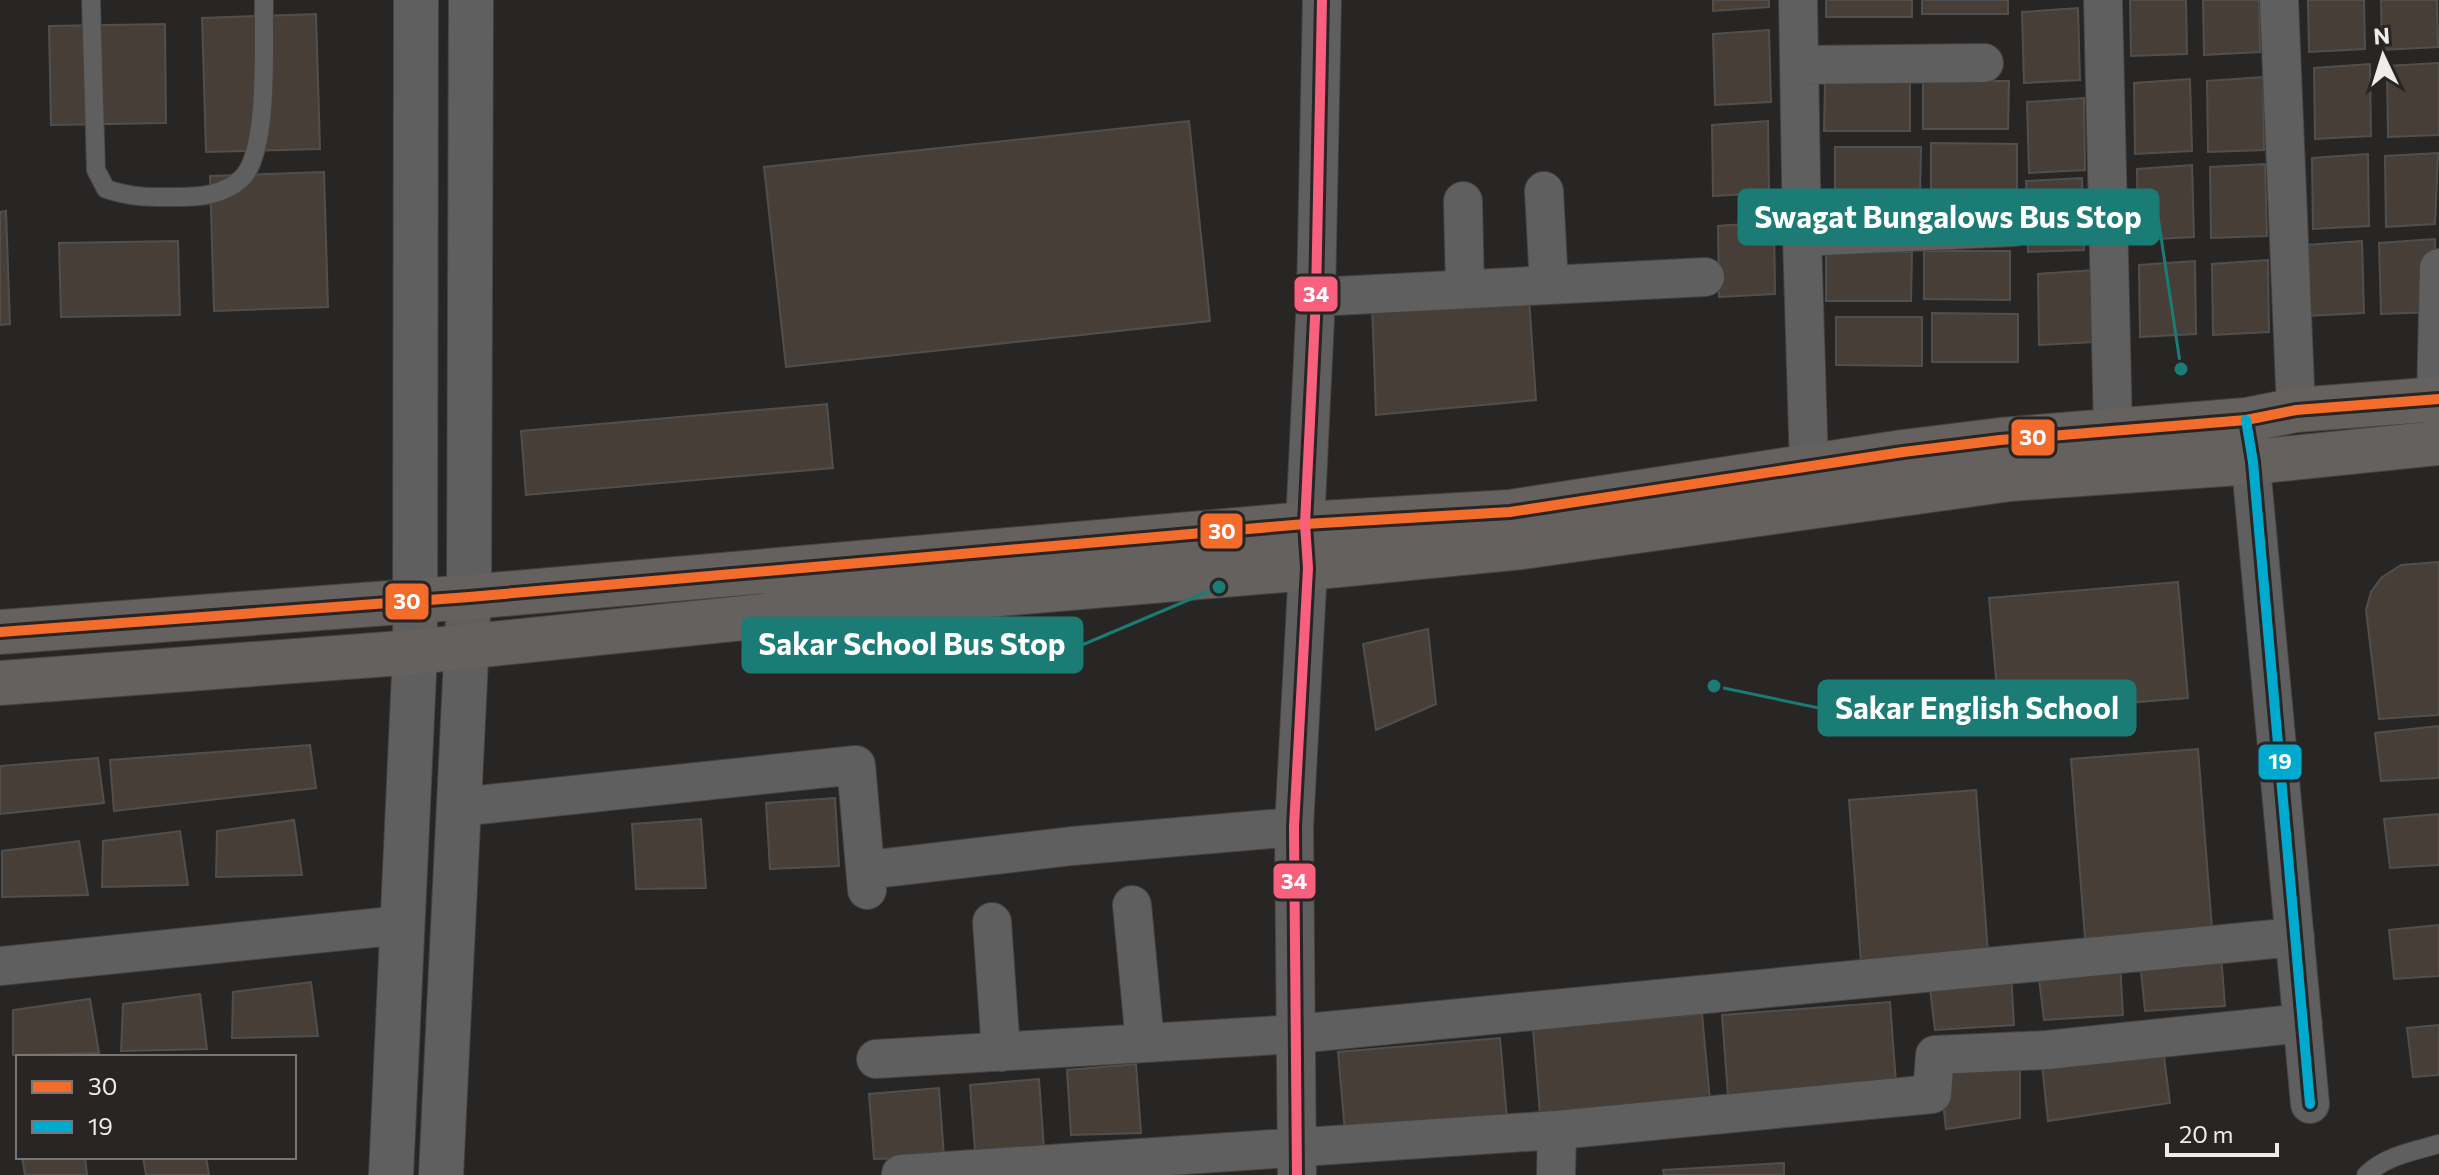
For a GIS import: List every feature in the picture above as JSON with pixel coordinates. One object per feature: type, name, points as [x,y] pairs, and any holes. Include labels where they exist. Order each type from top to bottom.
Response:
[{"type":"main road","points":[[0,632],[469,597],[1305,524],[1510,512],[1812,486],[2010,479],[2249,441],[2296,410],[2438,399]]},
{"type":"main road","points":[[0,683],[415,652],[858,606],[1522,547],[1812,486],[1986,441],[2113,429],[2249,441],[2439,443]]},
{"type":"street","points":[[391,1175],[415,652],[416,0]]},
{"type":"street","points":[[441,1175],[469,597],[471,0]]},
{"type":"street","points":[[1297,1162],[1294,827],[1308,568],[1305,524],[1316,297],[1322,0]]},
{"type":"street","points":[[1798,0],[1802,237],[1812,486]]},
{"type":"street","points":[[2103,0],[2113,429]]},
{"type":"street","points":[[2279,0],[2296,410]]},
{"type":"street","points":[[1799,65],[1984,63]]},
{"type":"street","points":[[1544,191],[1549,285]]},
{"type":"street","points":[[1463,201],[1465,289]]},
{"type":"street","points":[[1802,237],[2014,227]]},
{"type":"street","points":[[2438,399],[2439,268]]},
{"type":"street","points":[[1316,297],[1705,277]]},
{"type":"street","points":[[2249,441],[2310,1104]]},
{"type":"street","points":[[459,807],[856,765],[876,879],[1072,846],[1294,827]]},
{"type":"street","points":[[1132,905],[1145,1043]]},
{"type":"street","points":[[992,922],[1001,1052]]},
{"type":"street","points":[[0,966],[402,925]]},
{"type":"street","points":[[876,1059],[1296,1034],[2295,937]]},
{"type":"street","points":[[901,1174],[1297,1162],[1557,1130],[1932,1094],[1935,1055],[2047,1050],[2303,1023]]},
{"type":"street","points":[[1556,1175],[1557,1130]]},
{"type":"lane","points":[[91,0],[96,170],[106,189],[134,198],[208,197],[243,178],[257,148],[262,112],[264,0]]},
{"type":"lane","points":[[2366,1175],[2373,1167],[2396,1157],[2439,1144]]},
{"type":"building","points":[[1713,0],[1769,0],[1769,7],[1713,11]]},
{"type":"building","points":[[1826,0],[1912,0],[1912,17],[1826,17]]},
{"type":"building","points":[[1922,0],[2008,0],[2008,14],[1922,14]]},
{"type":"building","points":[[2130,0],[2186,0],[2187,54],[2131,56]]},
{"type":"building","points":[[2203,0],[2259,0],[2260,52],[2204,55]]},
{"type":"building","points":[[2308,0],[2364,0],[2365,49],[2309,52]]},
{"type":"building","points":[[2381,0],[2437,0],[2438,47],[2382,50]]},
{"type":"building","points":[[2078,8],[2080,80],[2024,83],[2022,12]]},
{"type":"building","points":[[316,14],[320,149],[206,152],[202,18]]},
{"type":"building","points":[[165,24],[166,123],[51,125],[49,26]]},
{"type":"building","points":[[1769,30],[1771,102],[1715,105],[1713,34]]},
{"type":"building","points":[[2439,63],[2439,135],[2388,137],[2387,66]]},
{"type":"building","points":[[2370,64],[2371,136],[2315,139],[2314,68]]},
{"type":"building","points":[[2263,77],[2264,150],[2208,152],[2207,81]]},
{"type":"building","points":[[2190,79],[2192,151],[2135,154],[2134,83]]},
{"type":"building","points":[[1923,81],[2009,81],[2008,129],[1923,129]]},
{"type":"building","points":[[1825,82],[1910,82],[1910,131],[1824,131]]},
{"type":"building","points":[[2084,98],[2085,170],[2029,173],[2027,102]]},
{"type":"building","points":[[1189,121],[1210,321],[786,367],[764,167]]},
{"type":"building","points":[[1768,121],[1769,193],[1713,196],[1712,125]]},
{"type":"building","points":[[1931,143],[2017,144],[2017,192],[1931,192]]},
{"type":"building","points":[[1835,147],[1921,147],[1920,195],[1835,195]]},
{"type":"building","points":[[2438,153],[2435,224],[2386,227],[2385,156]]},
{"type":"building","points":[[2368,154],[2369,226],[2313,229],[2312,158]]},
{"type":"building","points":[[2265,164],[2267,236],[2211,238],[2210,167]]},
{"type":"building","points":[[2192,165],[2194,237],[2138,240],[2137,169]]},
{"type":"building","points":[[324,172],[328,307],[214,311],[210,176]]},
{"type":"building","points":[[2082,178],[2084,250],[2028,252],[2026,181]]},
{"type":"building","points":[[6,211],[10,324],[0,325],[0,212]]},
{"type":"building","points":[[1774,222],[1775,294],[1719,297],[1718,226]]},
{"type":"building","points":[[2435,239],[2434,312],[2381,314],[2379,243]]},
{"type":"building","points":[[178,241],[180,315],[61,317],[59,243]]},
{"type":"building","points":[[2362,241],[2364,313],[2308,316],[2306,245]]},
{"type":"building","points":[[1924,251],[2010,251],[2010,300],[1924,299]]},
{"type":"building","points":[[1826,252],[1912,252],[1911,301],[1826,301]]},
{"type":"building","points":[[2268,260],[2269,332],[2213,335],[2212,264]]},
{"type":"building","points":[[2195,261],[2196,334],[2140,337],[2139,265]]},
{"type":"building","points":[[2094,270],[2095,342],[2039,345],[2038,274]]},
{"type":"building","points":[[1529,298],[1536,400],[1376,415],[1372,303]]},
{"type":"building","points":[[1932,313],[2018,314],[2018,362],[1932,362]]},
{"type":"building","points":[[1836,317],[1922,317],[1922,366],[1836,365]]},
{"type":"building","points":[[827,404],[833,468],[526,495],[521,431]]},
{"type":"building","points":[[2439,562],[2439,715],[2379,719],[2366,610],[2371,592],[2381,578],[2401,565]]},
{"type":"building","points":[[2178,582],[2188,698],[1999,713],[1989,598]]},
{"type":"building","points":[[1428,629],[1436,704],[1376,730],[1363,644]]},
{"type":"building","points":[[2439,726],[2439,778],[2381,781],[2375,733]]},
{"type":"building","points":[[310,745],[316,788],[114,811],[110,760]]},
{"type":"building","points":[[2198,749],[2212,928],[2085,938],[2071,759]]},
{"type":"building","points":[[98,758],[104,803],[0,814],[0,766]]},
{"type":"building","points":[[1976,790],[1988,953],[1861,963],[1849,800]]},
{"type":"building","points":[[835,798],[839,866],[770,869],[766,803]]},
{"type":"building","points":[[2439,814],[2439,865],[2390,868],[2384,819]]},
{"type":"building","points":[[701,819],[706,888],[636,889],[632,824]]},
{"type":"building","points":[[294,820],[302,875],[216,877],[217,831]]},
{"type":"building","points":[[180,831],[188,885],[102,887],[103,841]]},
{"type":"building","points":[[79,841],[88,895],[2,897],[2,851]]},
{"type":"building","points":[[2439,925],[2439,976],[2394,979],[2389,930]]},
{"type":"building","points":[[2221,954],[2225,1006],[2145,1011],[2140,962]]},
{"type":"building","points":[[2120,963],[2123,1015],[2044,1020],[2038,971]]},
{"type":"building","points":[[2011,973],[2014,1025],[1935,1030],[1929,981]]},
{"type":"building","points":[[311,982],[318,1036],[232,1038],[233,992]]},
{"type":"building","points":[[200,994],[207,1049],[121,1051],[123,1004]]},
{"type":"building","points":[[90,999],[99,1053],[13,1055],[13,1010]]},
{"type":"building","points":[[1890,1002],[1896,1083],[1728,1095],[1722,1015]]},
{"type":"building","points":[[1702,1014],[1710,1100],[1540,1114],[1533,1029]]},
{"type":"building","points":[[2439,1025],[2439,1075],[2413,1077],[2407,1028]]},
{"type":"building","points":[[1500,1038],[1507,1118],[1345,1132],[1338,1052]]},
{"type":"building","points":[[2163,1049],[2170,1103],[2048,1121],[2042,1065]]},
{"type":"building","points":[[2020,1063],[2020,1118],[1946,1129],[1940,1073]]},
{"type":"building","points":[[1136,1064],[1141,1133],[1071,1135],[1067,1070]]},
{"type":"building","points":[[1039,1079],[1044,1148],[975,1150],[970,1085]]},
{"type":"building","points":[[939,1088],[944,1157],[874,1159],[869,1094]]},
{"type":"building","points":[[22,1159],[85,1159],[87,1175],[25,1175]]},
{"type":"building","points":[[143,1159],[206,1159],[209,1175],[146,1175]]},
{"type":"building","points":[[1784,1163],[1784,1175],[1664,1175],[1663,1170]]},
{"type":"transit line","name":"34","points":[[1297,1175],[1294,827],[1308,568],[1305,524],[1316,297],[1322,0]]},
{"type":"transit line","name":"30","points":[[0,632],[469,597],[1305,524],[1510,512],[2000,440],[2246,420],[2296,410],[2439,399]]},
{"type":"transit line","name":"19","points":[[2246,420],[2253,462],[2310,1104]]},
{"type":"place","name":"Swagat Bungalows Bus Stop","points":[[2181,369]]},
{"type":"place","name":"Sakar School Bus Stop","points":[[1219,587]]},
{"type":"place","name":"Sakar English School","points":[[1714,686]]}]
